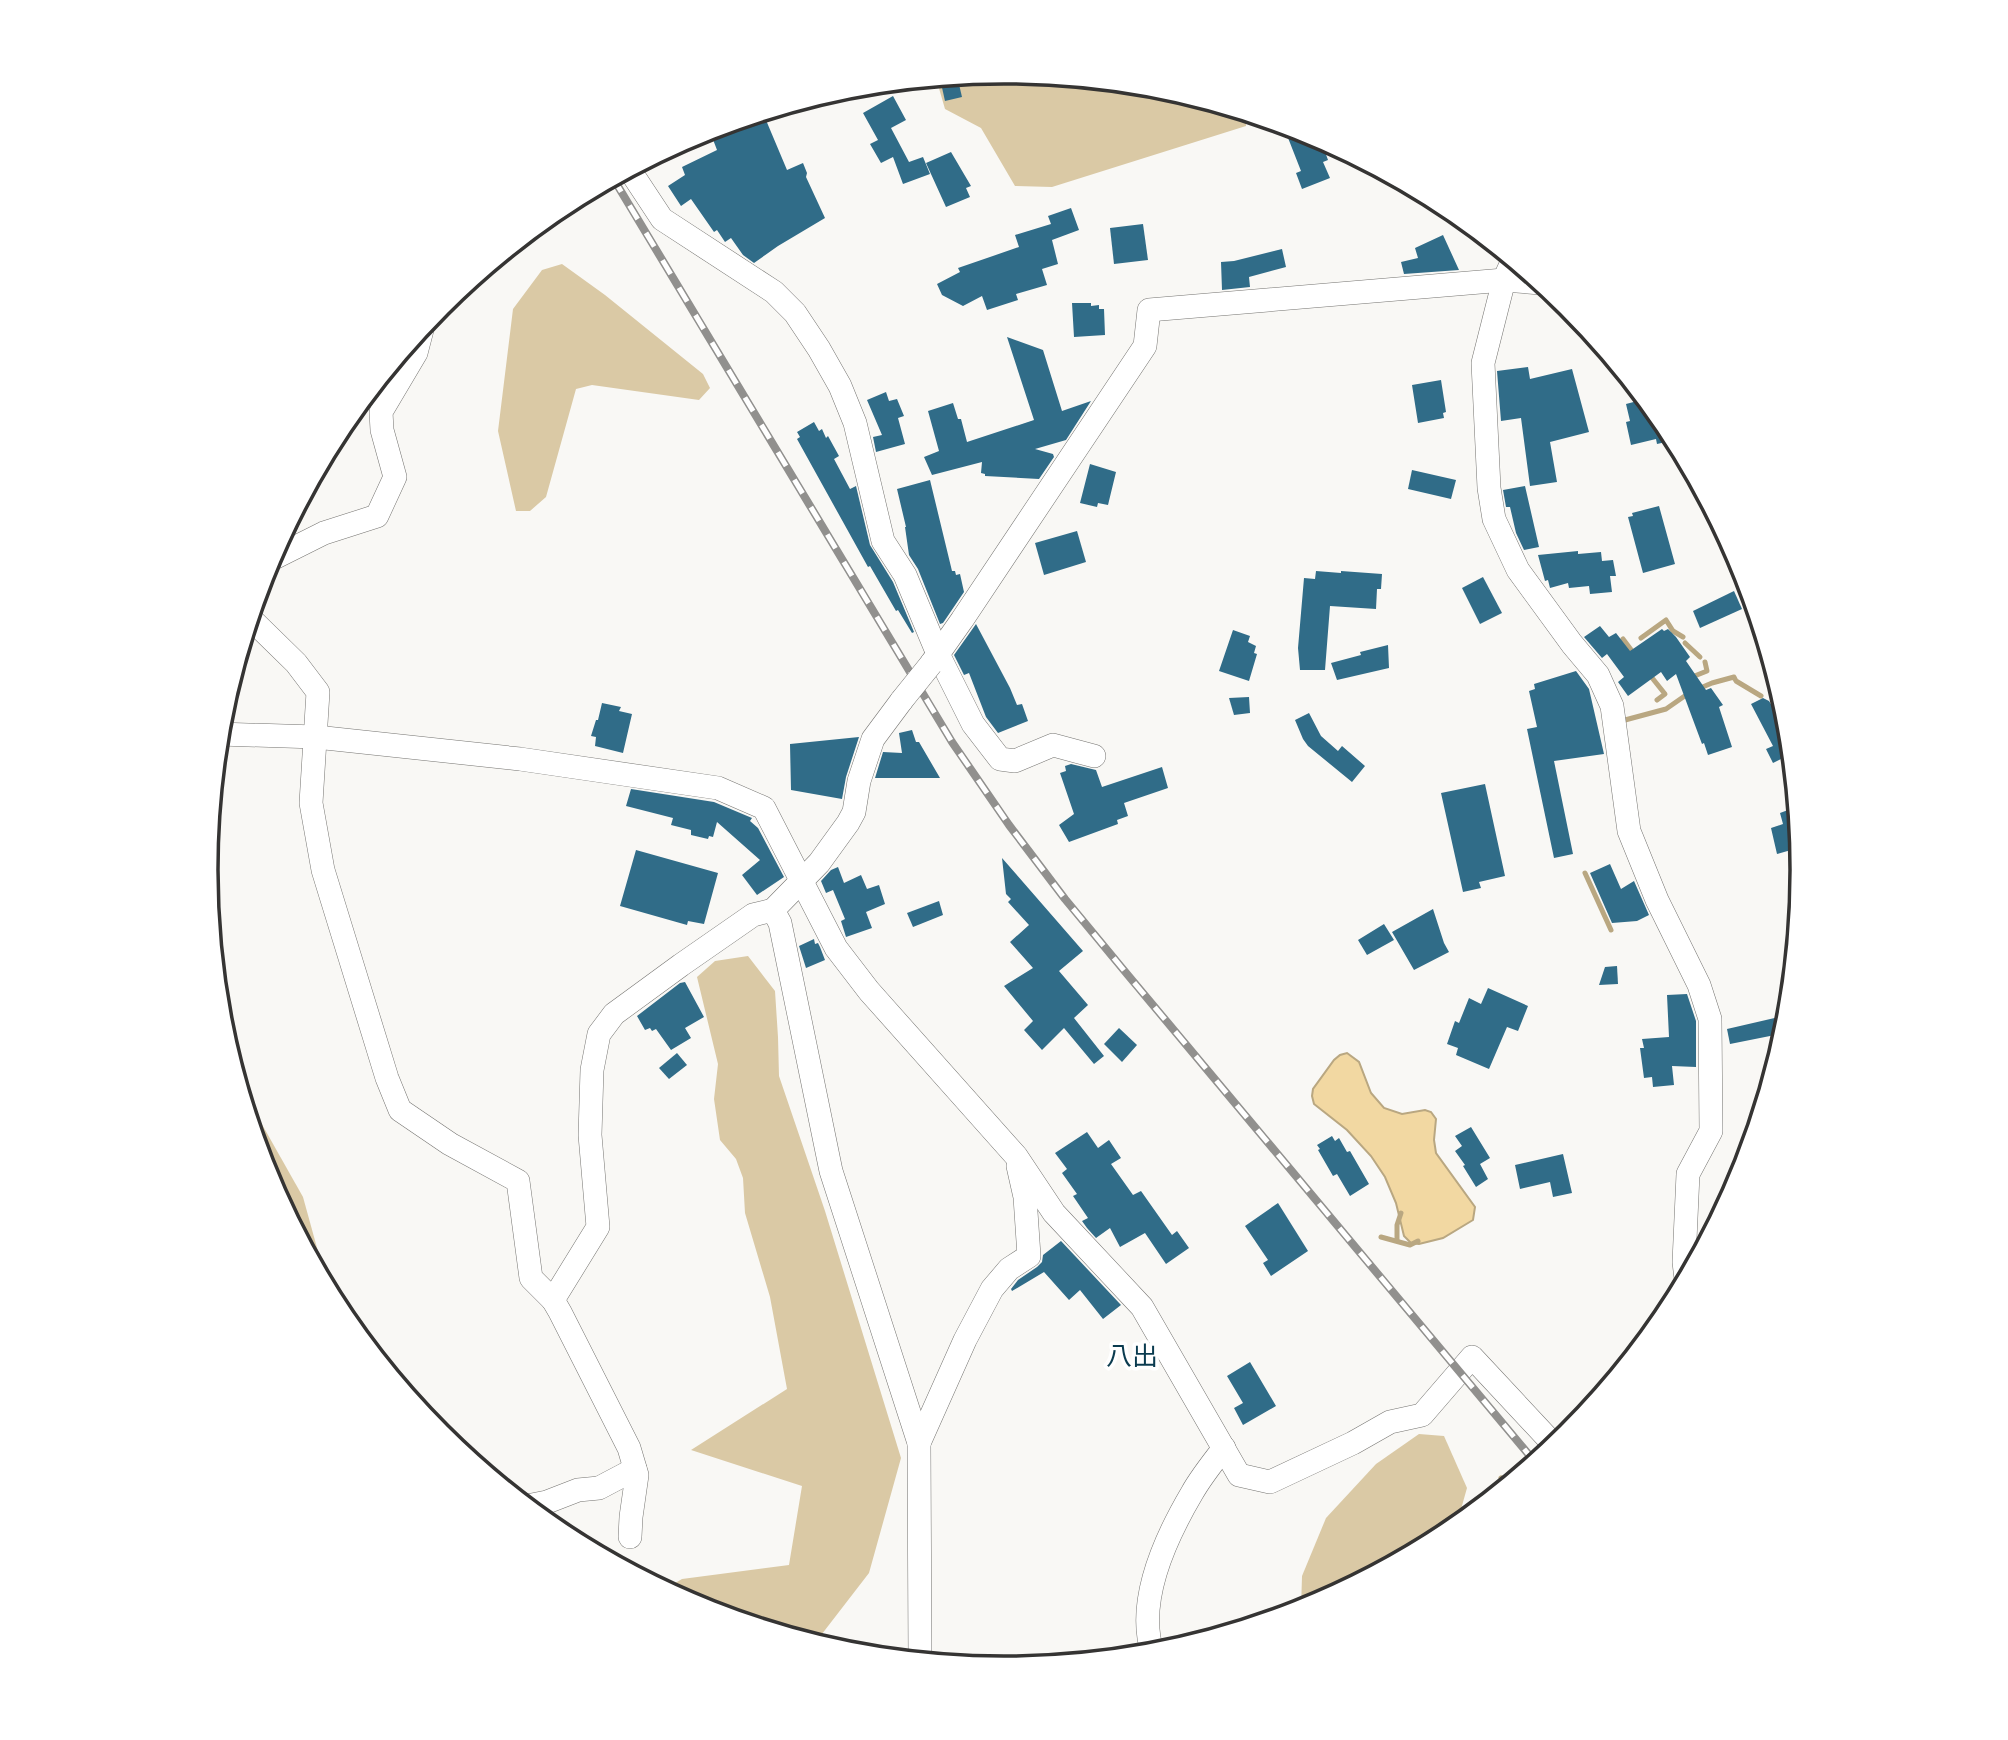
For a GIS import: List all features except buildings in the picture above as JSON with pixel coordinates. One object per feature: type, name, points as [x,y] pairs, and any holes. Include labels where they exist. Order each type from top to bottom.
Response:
[{"type":"street","points":[[634,177],[662,219],[774,292],[795,313],[819,349],[840,386],[855,423],[883,541],[905,575],[934,659],[973,724],[1000,760],[1015,761],[1053,745],[1094,756]]},
{"type":"street","points":[[553,1300],[598,1227],[590,1135],[592,1070],[599,1034],[614,1014],[670,973],[753,915],[773,910],[819,863],[854,812],[859,780],[873,739],[934,659],[1145,346],[1149,310],[1508,270],[1483,363],[1489,488],[1494,519],[1518,570],[1605,688],[1612,706],[1629,831],[1657,900],[1699,985],[1710,1019],[1711,1131],[1688,1174],[1684,1264]]},
{"type":"street","points":[[285,552],[324,533],[377,516],[395,477],[382,430],[381,412],[418,347]]},
{"type":"street","points":[[257,625],[296,663],[318,692],[311,803],[323,870],[387,1078],[400,1110],[450,1144],[518,1181],[531,1278],[553,1300],[629,1448],[637,1475],[630,1537]]},
{"type":"street","points":[[230,734],[316,737],[520,759],[718,788],[764,808],[836,948],[869,991],[1016,1156],[1055,1213],[1142,1307],[1239,1475],[1270,1482],[1353,1443],[1390,1422],[1422,1415],[1472,1357],[1547,1438]]},
{"type":"street","points":[[773,910],[780,923],[831,1171],[919,1443],[920,1651]]},
{"type":"street","points":[[919,1443],[965,1340],[992,1289],[1009,1269],[1030,1256],[1024,1197],[1016,1156]]},
{"type":"street","points":[[1151,1642],[1147,1614],[1157,1563],[1192,1491],[1224,1448]]},
{"type":"street","points":[[540,1504],[578,1490],[599,1488],[635,1469]]},
{"type":"shaded area","points":[[1004,84],[1055,86],[1157,99],[1246,123],[1246,126],[1052,187],[1015,186],[981,128],[945,109],[939,87]]},
{"type":"shaded area","points":[[562,264],[703,374],[710,388],[699,400],[592,385],[576,389],[546,497],[530,511],[516,511],[498,431],[513,309],[542,270]]},
{"type":"shaded area","points":[[748,956],[775,991],[779,1076],[825,1211],[901,1458],[869,1573],[822,1634],[751,1614],[675,1583],[682,1579],[789,1565],[802,1486],[691,1450],[787,1389],[770,1297],[745,1213],[743,1178],[736,1159],[720,1140],[714,1099],[718,1064],[697,977],[715,961]]},
{"type":"shaded area","points":[[1347,1053],[1359,1062],[1371,1093],[1384,1108],[1402,1114],[1425,1110],[1431,1112],[1436,1119],[1436,1153],[1475,1207],[1473,1220],[1443,1238],[1419,1244],[1411,1243],[1404,1236],[1396,1203],[1385,1177],[1371,1156],[1347,1130],[1314,1104],[1313,1089],[1334,1060]]},
{"type":"shaded area","points":[[259,1119],[303,1197],[319,1256],[278,1171]]},
{"type":"shaded area","points":[[1419,1434],[1444,1436],[1467,1488],[1461,1509],[1397,1551],[1301,1597],[1302,1576],[1326,1518],[1376,1464]]},
{"type":"waterway","points":[[1641,638],[1666,620],[1673,631],[1683,637]]},
{"type":"waterway","points":[[1623,639],[1635,655]]},
{"type":"waterway","points":[[1685,643],[1700,657]]},
{"type":"waterway","points":[[1692,677],[1707,671],[1705,662]]},
{"type":"waterway","points":[[1649,674],[1665,694],[1657,700]]},
{"type":"waterway","points":[[1698,689],[1734,677],[1736,681],[1761,696]]},
{"type":"waterway","points":[[1623,727],[1625,720],[1666,709],[1689,693]]},
{"type":"waterway","points":[[1585,873],[1611,930]]},
{"type":"waterway","points":[[1397,1240],[1397,1225],[1401,1213]]},
{"type":"waterway","points":[[1381,1237],[1410,1245],[1418,1241]]},
{"type":"railway","points":[[618,186],[952,742],[1009,825],[1065,899],[1529,1455]]},
{"type":"district","name":"八出","points":[[1132,1356]]}]
